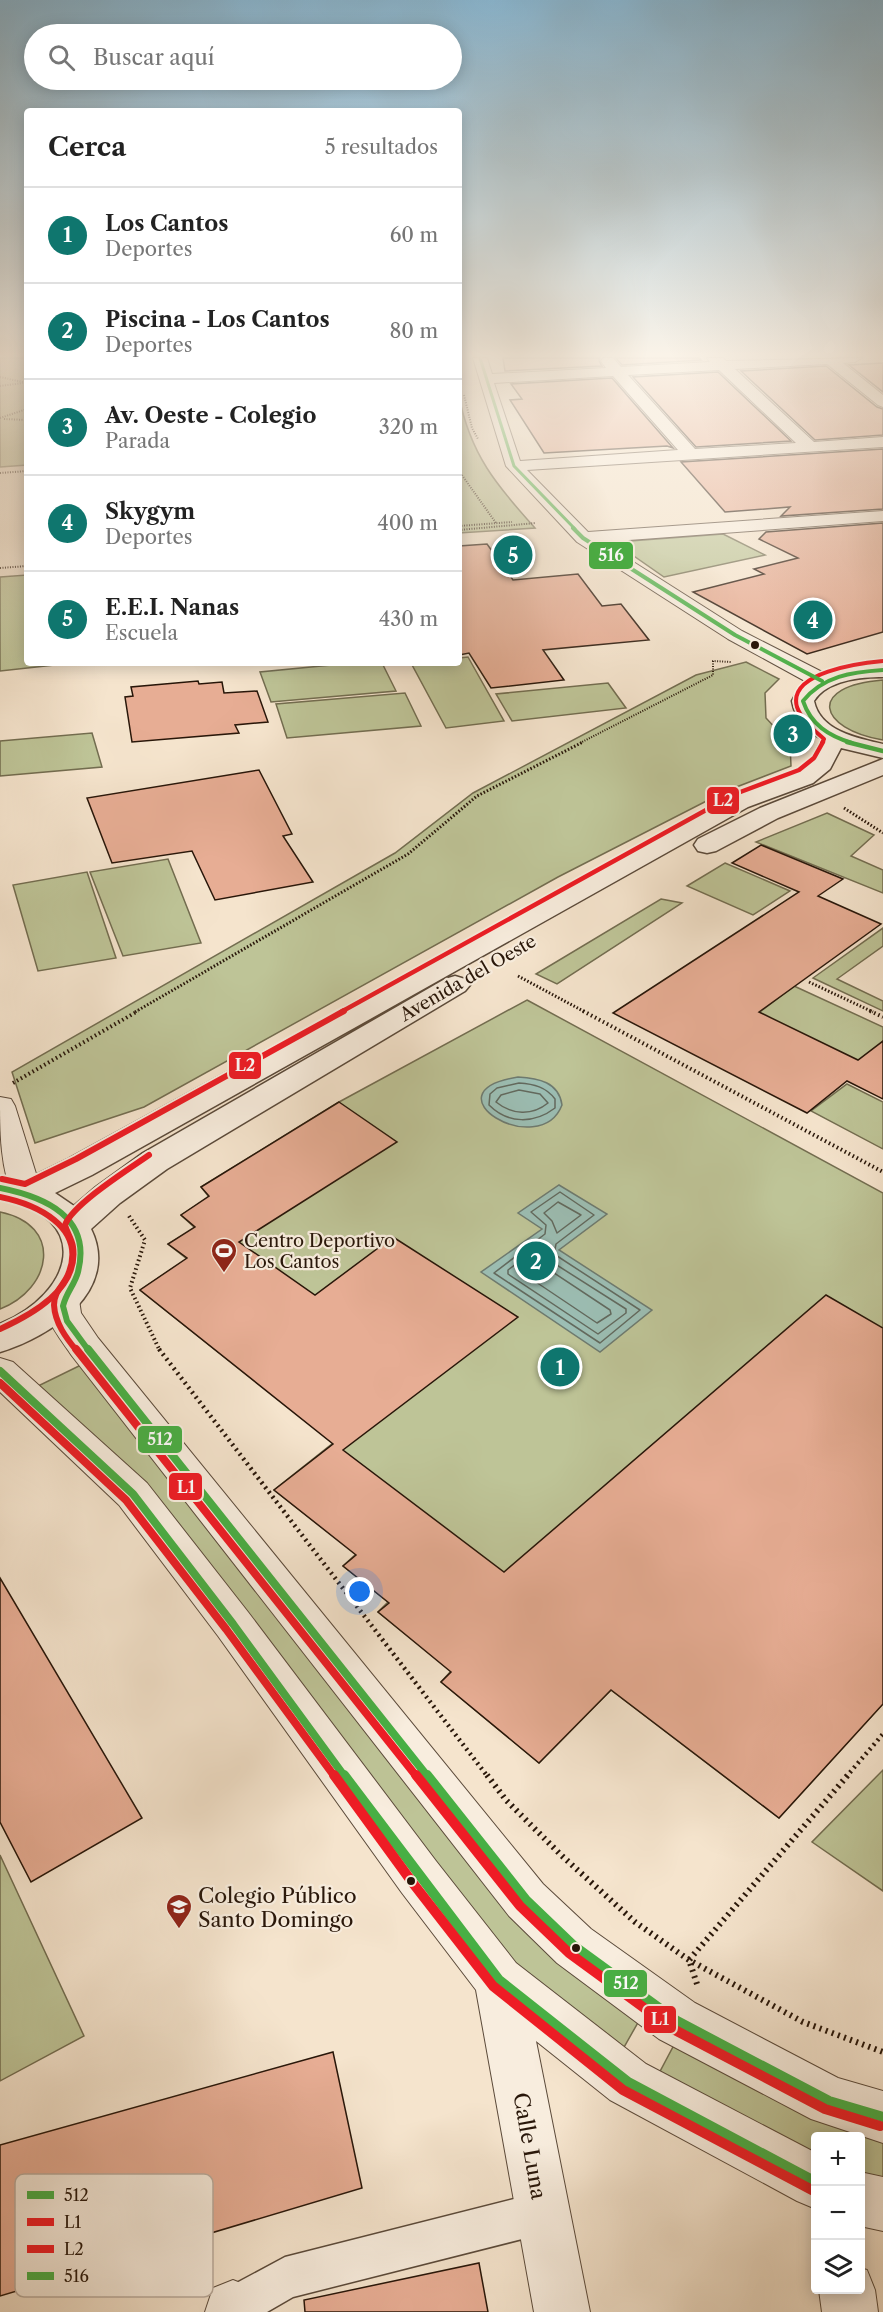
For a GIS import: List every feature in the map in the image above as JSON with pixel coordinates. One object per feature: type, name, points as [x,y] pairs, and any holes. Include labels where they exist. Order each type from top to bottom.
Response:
[{"type":"street","points":[[514,466],[583,538],[735,635],[822,681]]},
{"type":"street","points":[[583,538],[883,516]]},
{"type":"street","points":[[883,670],[845,673],[822,681],[809,690],[804,701],[806,714],[818,726],[834,736],[859,746],[883,751]]},
{"type":"street","name":"Avenida del Oeste","points":[[13,1190],[80,1167],[739,802],[804,778],[821,764],[834,736]]},
{"type":"street","name":"Avenida del Oeste","points":[[74,1225],[108,1195],[154,1161],[494,962],[648,876],[769,813],[883,766]]},
{"type":"street","points":[[0,1339],[24,1330],[62,1300],[79,1274],[82,1248],[74,1225],[55,1206],[13,1190],[3,1115]]},
{"type":"street","points":[[62,1300],[64,1315],[85,1347],[526,1900],[574,1946],[677,2021],[829,2101],[883,2117]]},
{"type":"street","points":[[0,1371],[18,1385],[133,1494],[233,1624],[419,1877],[499,1980],[628,2082],[811,2179]]},
{"type":"street","name":"Calle Luna","points":[[499,1980],[562,2312]]},
{"type":"street","points":[[865,2200],[883,2204]]},
{"type":"street","points":[[233,2310],[285,2278],[542,2213]]},
{"type":"street","points":[[848,2294],[850,2312]]},
{"type":"path","points":[[0,473],[24,471]]},
{"type":"path","points":[[462,475],[496,523]]},
{"type":"path","points":[[462,526],[543,522]]},
{"type":"path","points":[[0,568],[24,566]]},
{"type":"path","points":[[3,1115],[36,1069],[408,854],[477,796],[713,675],[712,661],[738,662]]},
{"type":"path","points":[[843,808],[883,833]]},
{"type":"path","points":[[518,976],[883,1172]]},
{"type":"path","points":[[810,982],[883,1017]]},
{"type":"path","points":[[108,1195],[128,1213],[144,1240],[130,1288],[156,1345],[506,1800],[561,1855],[635,1922],[688,1960],[803,2022],[883,2052]]},
{"type":"path","points":[[688,1960],[883,1734]]},
{"type":"path","points":[[688,1960],[700,1993]]},
{"type":"green space","points":[[462,466],[486,466],[497,483],[535,528],[462,533]]},
{"type":"green space","points":[[723,534],[765,555],[664,577],[621,547],[630,541]]},
{"type":"green space","points":[[24,575],[24,666],[46,666],[0,671],[0,577]]},
{"type":"green space","points":[[468,657],[504,721],[446,728],[413,666],[462,666],[462,658]]},
{"type":"green space","points":[[746,662],[779,679],[765,693],[766,718],[790,744],[791,766],[726,791],[558,877],[144,1107],[35,1143],[12,1072],[395,853],[473,793],[696,675]]},
{"type":"green space","points":[[321,666],[384,666],[396,691],[271,702],[260,672]]},
{"type":"green space","points":[[883,680],[883,740],[861,735],[834,718],[830,708],[832,699],[841,690],[858,684]]},
{"type":"green space","points":[[608,683],[626,708],[512,721],[496,694]]},
{"type":"green space","points":[[405,693],[421,726],[287,738],[276,704]]},
{"type":"green space","points":[[92,733],[102,767],[0,776],[0,741]]},
{"type":"green space","points":[[827,813],[874,835],[851,856],[883,870],[883,893],[756,842]]},
{"type":"green space","points":[[168,859],[201,943],[123,956],[90,872]]},
{"type":"green space","points":[[725,863],[790,891],[753,915],[687,886]]},
{"type":"green space","points":[[87,872],[116,958],[38,971],[13,885]]},
{"type":"green space","points":[[661,899],[682,903],[557,984],[536,974]]},
{"type":"green space","points":[[883,928],[883,946],[837,979],[883,1001],[883,1011],[813,978]]},
{"type":"green space","points":[[794,986],[883,1027],[883,1041],[867,1065],[756,1015]]},
{"type":"green space","points":[[527,1000],[883,1193],[883,1704],[779,1818],[611,1690],[539,1763],[441,1682],[451,1671],[378,1612],[388,1602],[343,1566],[356,1554],[274,1490],[333,1443],[140,1290],[187,1259],[168,1244],[195,1228],[181,1215],[209,1197],[201,1187],[339,1102]]},
{"type":"green space","points":[[847,1084],[883,1102],[883,1149],[811,1111]]},
{"type":"green space","points":[[0,1212],[21,1219],[34,1230],[42,1243],[44,1258],[40,1273],[31,1287],[18,1300],[0,1309]]},
{"type":"green space","points":[[81,1365],[640,2019],[619,2056],[499,1954],[38,1386]]},
{"type":"green space","points":[[883,1770],[883,1891],[812,1842]]},
{"type":"green space","points":[[0,1855],[84,2036],[0,2081]]},
{"type":"green space","points":[[674,2045],[883,2140],[883,2186],[865,2181],[865,2132],[811,2132],[811,2161],[656,2079]]},
{"type":"water","points":[[518,1077],[540,1080],[557,1091],[562,1105],[550,1121],[532,1127],[513,1125],[496,1118],[484,1107],[482,1096],[492,1085]]},
{"type":"water","points":[[559,1185],[607,1214],[559,1250],[652,1310],[600,1352],[481,1272],[542,1229],[518,1213]]},
{"type":"building","points":[[684,466],[883,466],[883,509],[781,516],[790,507],[725,512]]},
{"type":"building","points":[[883,523],[883,632],[807,654],[693,592],[764,574],[754,569],[798,558],[759,539],[766,532]]},
{"type":"building","points":[[487,544],[513,580],[578,574],[602,606],[621,604],[649,640],[543,650],[564,680],[491,688],[469,653],[462,654],[462,546]]},
{"type":"building","points":[[198,681],[199,684],[222,682],[224,693],[257,691],[268,722],[235,725],[239,733],[132,742],[125,697],[133,696],[131,687]]},
{"type":"building","points":[[259,770],[292,834],[283,836],[313,882],[215,900],[192,851],[112,863],[87,798]]},
{"type":"building","points":[[761,845],[843,879],[818,896],[881,924],[759,1012],[858,1060],[883,1041],[883,1099],[847,1081],[807,1113],[613,1013],[799,892],[732,863]]},
{"type":"building","points":[[339,1102],[397,1142],[239,1242],[315,1295],[393,1237],[518,1317],[343,1450],[504,1572],[826,1295],[883,1328],[883,1704],[779,1818],[611,1690],[539,1763],[441,1682],[451,1672],[378,1612],[389,1603],[343,1566],[356,1555],[274,1490],[333,1444],[140,1290],[187,1258],[168,1244],[195,1227],[181,1215],[209,1196],[201,1187]]},
{"type":"building","points":[[0,1578],[142,1818],[31,1882],[0,1822]]},
{"type":"building","points":[[333,2052],[362,2188],[213,2232],[213,2174],[15,2174],[15,2292],[0,2296],[0,2145]]},
{"type":"building","points":[[479,2263],[488,2312],[305,2312],[304,2300]]},
{"type":"transit line","name":"516","points":[[514,466],[583,538],[735,635],[822,681]]},
{"type":"transit line","name":"L2","points":[[2,1179],[25,1184],[76,1159],[735,794],[799,770],[814,758],[824,739],[804,721],[796,705],[799,692],[808,681],[824,672],[843,666],[883,661]]},
{"type":"transit line","name":"516","points":[[883,670],[838,676],[818,685],[803,701],[807,713],[823,730],[846,741],[883,751]]},
{"type":"transit line","name":"L2","points":[[0,1329],[25,1317],[50,1299],[68,1276],[73,1248],[65,1225],[70,1216],[104,1187],[149,1155]]},
{"type":"transit line","name":"512","points":[[0,1188],[33,1196],[62,1213],[73,1225],[82,1255],[78,1274],[63,1306],[67,1321],[74,1332],[526,1900],[574,1946],[677,2021],[829,2101],[883,2117]]},
{"type":"transit line","name":"L1","points":[[0,1197],[28,1204],[53,1218],[63,1228],[72,1254],[69,1272],[60,1285],[54,1305],[59,1325],[66,1337],[520,1906],[569,1953],[673,2029],[825,2109],[880,2126]]},
{"type":"transit line","name":"512","points":[[0,1371],[133,1494],[233,1624],[419,1877],[499,1980],[628,2082],[811,2179]]},
{"type":"transit line","name":"L1","points":[[0,1383],[126,1500],[226,1629],[412,1882],[493,1986],[623,2090],[811,2189]]},
{"type":"place","name":"E.E.I. Nanas","points":[[513,555]]},
{"type":"place","name":"Skygym","points":[[813,620]]},
{"type":"place","name":"Av. Oeste - Colegio","points":[[793,734]]},
{"type":"place","name":"Piscina - Los Cantos","points":[[536,1261]]},
{"type":"place","name":"Centro Deportivo Los Cantos","points":[[224,1274]]},
{"type":"place","name":"Los Cantos","points":[[560,1367]]},
{"type":"place","name":"Colegio Público Santo Domingo","points":[[179,1930]]}]
